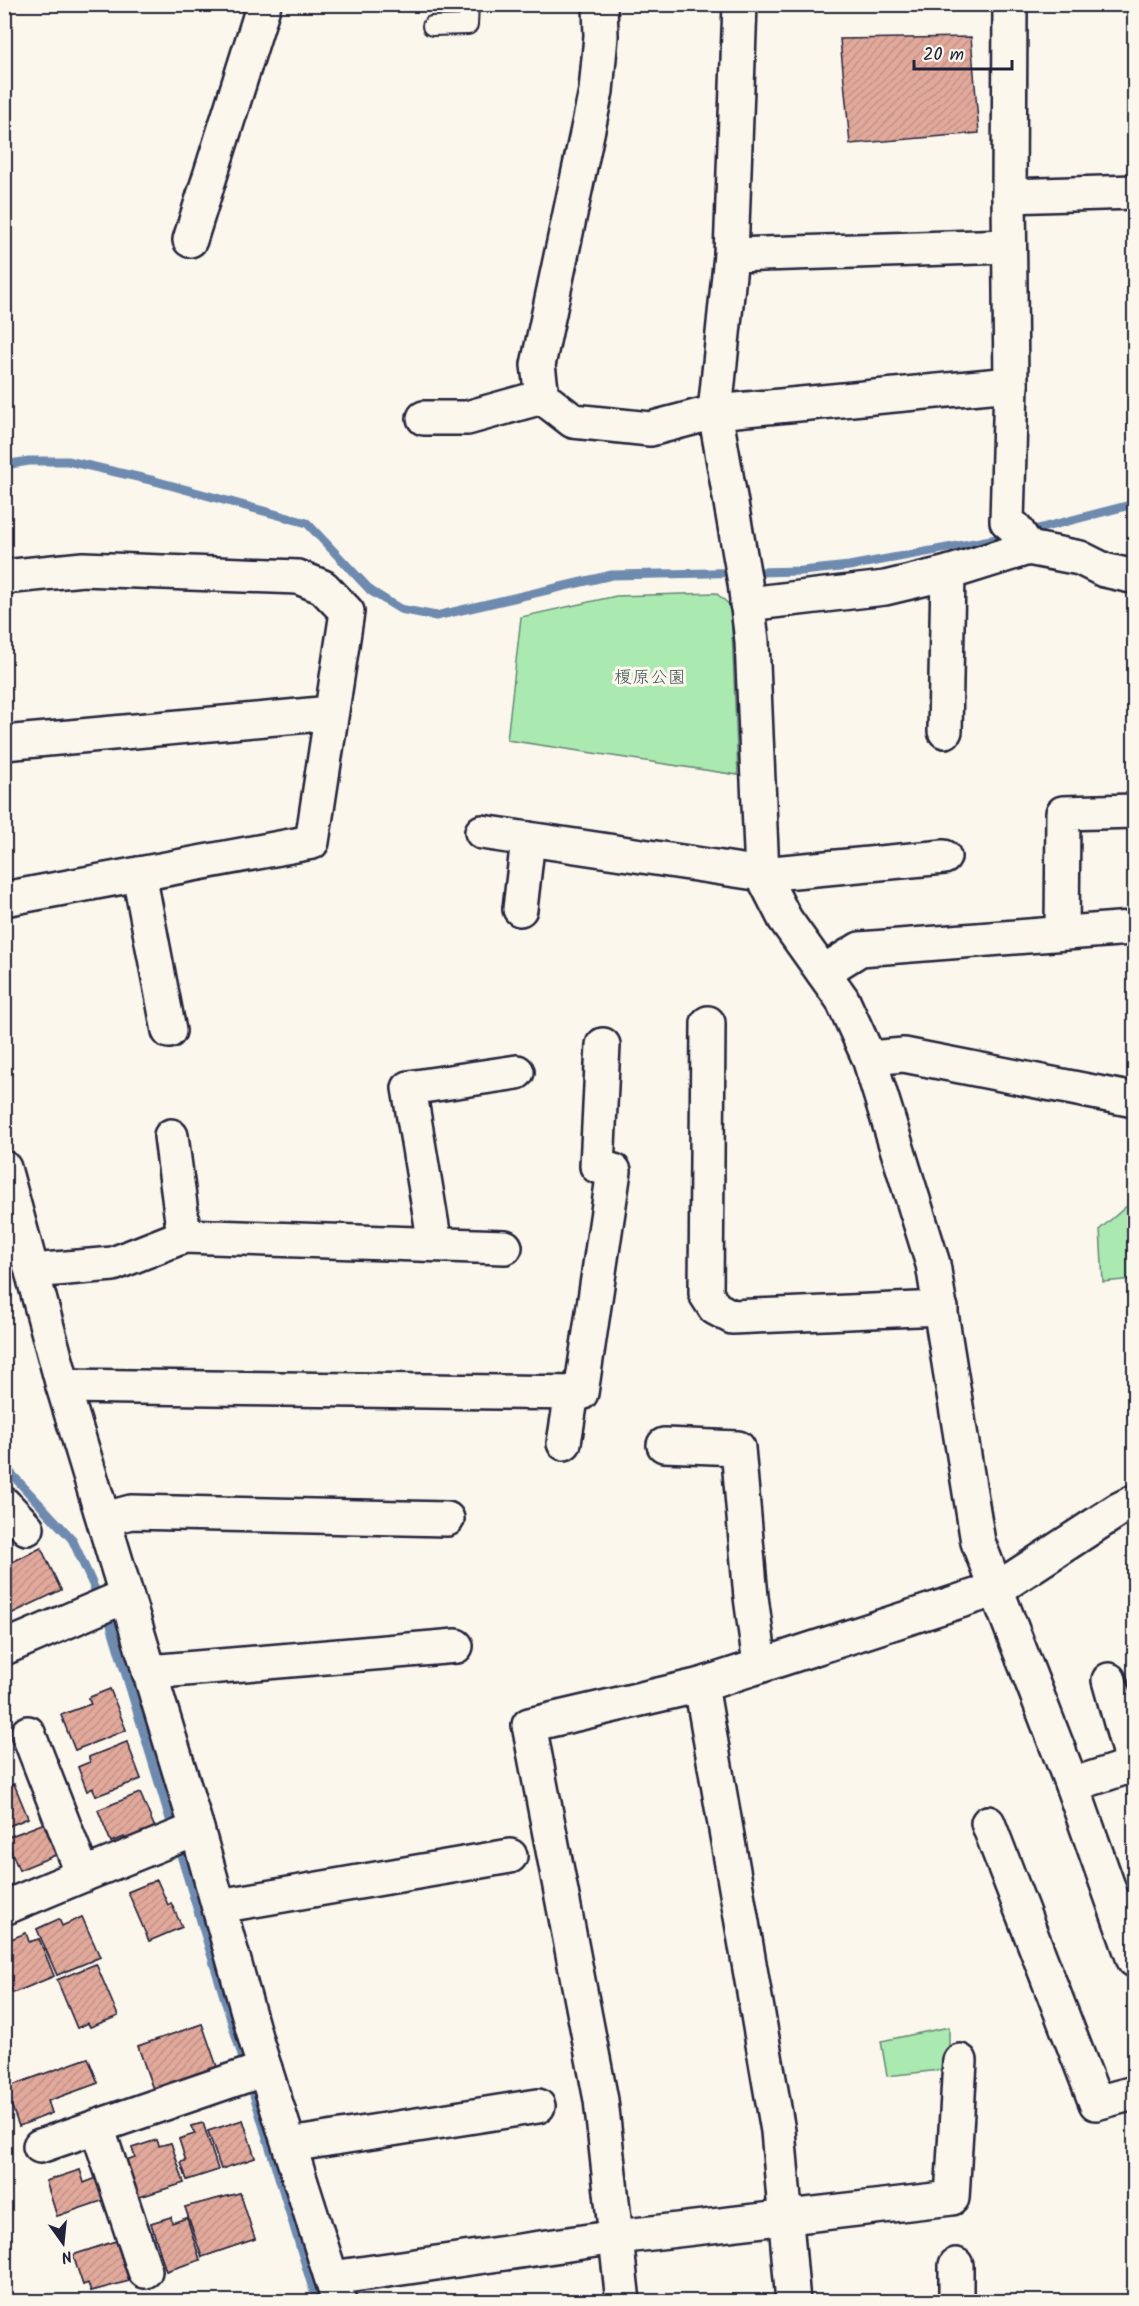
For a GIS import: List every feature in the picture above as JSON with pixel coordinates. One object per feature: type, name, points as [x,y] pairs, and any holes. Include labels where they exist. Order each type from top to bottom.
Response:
[{"type":"street","points":[[190,240],[264,4]]},
{"type":"street","points":[[600,4],[601,36],[596,91],[538,365],[542,398],[573,421],[650,429],[715,412],[1011,384]]},
{"type":"street","points":[[740,4],[731,255],[715,412],[752,641],[762,874],[785,919],[842,999],[869,1058],[933,1264],[978,1542],[1072,1785],[1134,1960]]},
{"type":"street","points":[[1010,4],[1011,384],[1007,521],[1023,540],[1080,558],[1104,570],[1131,576]]},
{"type":"street","points":[[1010,196],[1134,192]]},
{"type":"street","points":[[731,255],[1010,246]]},
{"type":"street","points":[[424,418],[467,418],[542,398]]},
{"type":"street","points":[[744,581],[885,588],[948,573],[1023,540]]},
{"type":"street","points":[[4,577],[83,569],[298,577],[323,586],[347,612],[312,842],[4,899]]},
{"type":"street","points":[[945,730],[948,573]]},
{"type":"street","points":[[4,743],[331,713]]},
{"type":"street","points":[[1062,933],[1063,813],[1134,811]]},
{"type":"street","points":[[482,832],[762,874],[944,857]]},
{"type":"street","points":[[520,909],[528,839]]},
{"type":"street","points":[[140,874],[169,1030]]},
{"type":"street","points":[[823,972],[860,949],[1131,928]]},
{"type":"street","points":[[708,1023],[706,1294],[715,1308],[732,1317],[941,1308]]},
{"type":"street","points":[[63,1386],[581,1393],[615,1171],[597,1166],[603,1045]]},
{"type":"street","points":[[869,1058],[904,1055],[1134,1100]]},
{"type":"street","points":[[435,1244],[409,1089],[517,1072]]},
{"type":"street","points":[[171,1137],[184,1236]]},
{"type":"street","points":[[4,1168],[63,1386],[105,1519],[266,2069],[335,2290],[617,2237],[952,2198],[960,2061]]},
{"type":"street","points":[[32,1271],[113,1264],[184,1236],[505,1247]]},
{"type":"street","points":[[564,1443],[572,1393]]},
{"type":"street","points":[[664,1445],[738,1448],[751,1597],[760,1664]]},
{"type":"street","points":[[623,2301],[601,2100],[529,1725],[701,1685],[997,1588],[1134,1502]]},
{"type":"street","points":[[4,1504],[27,1527]]},
{"type":"street","points":[[105,1519],[131,1512],[447,1519]]},
{"type":"street","points":[[4,1648],[126,1596]]},
{"type":"street","points":[[149,1672],[456,1646]]},
{"type":"street","points":[[1072,1785],[1134,1767],[1109,1680]]},
{"type":"street","points":[[701,1685],[778,2131],[793,2301]]},
{"type":"street","points":[[28,1733],[83,1875]]},
{"type":"street","points":[[988,1822],[1096,2103],[1134,2093]]},
{"type":"street","points":[[4,1908],[196,1829]]},
{"type":"street","points":[[219,1906],[510,1856]]},
{"type":"street","points":[[40,2146],[266,2069]]},
{"type":"street","points":[[290,2145],[538,2106]]},
{"type":"street","points":[[97,2127],[145,2271]]},
{"type":"street","points":[[956,2265],[956,2301]]},
{"type":"lane","points":[[432,26],[468,25],[469,4]]},
{"type":"green space","name":"榎原公園","points":[[716,593],[731,606],[738,775],[507,740],[521,617],[616,596]]},
{"type":"green space","points":[[1134,1200],[1134,1279],[1103,1282],[1100,1229]]},
{"type":"green space","points":[[949,2027],[949,2069],[887,2076],[881,2041]]},
{"type":"building","points":[[971,37],[979,133],[850,144],[840,39]]},
{"type":"building","points":[[41,1548],[61,1590],[4,1617],[4,1566]]},
{"type":"building","points":[[41,1548],[61,1590],[4,1617],[4,1566]]},
{"type":"building","points":[[110,1689],[126,1730],[75,1750],[61,1715],[91,1704],[88,1698]]},
{"type":"building","points":[[110,1689],[126,1730],[75,1750],[61,1715],[91,1704],[88,1698]]},
{"type":"building","points":[[127,1742],[141,1779],[96,1796],[93,1788],[87,1791],[78,1767],[90,1762],[89,1757]]},
{"type":"building","points":[[127,1742],[141,1779],[96,1796],[93,1788],[87,1791],[78,1767],[90,1762],[89,1757]]},
{"type":"building","points":[[14,1784],[28,1818],[4,1828],[4,1788]]},
{"type":"building","points":[[14,1784],[28,1818],[4,1828],[4,1788]]},
{"type":"building","points":[[140,1793],[155,1828],[125,1840],[124,1837],[111,1842],[98,1810]]},
{"type":"building","points":[[140,1793],[155,1828],[125,1840],[124,1837],[111,1842],[98,1810]]},
{"type":"building","points":[[45,1823],[58,1854],[19,1870],[6,1838]]},
{"type":"building","points":[[45,1823],[58,1854],[19,1870],[6,1838]]},
{"type":"building","points":[[157,1880],[168,1905],[171,1903],[182,1927],[149,1941],[128,1892]]},
{"type":"building","points":[[157,1880],[168,1905],[171,1903],[182,1927],[149,1941],[128,1892]]},
{"type":"building","points":[[82,1917],[100,1957],[57,1975],[37,1929],[59,1919],[62,1926]]},
{"type":"building","points":[[82,1917],[100,1957],[57,1975],[37,1929],[59,1919],[62,1926]]},
{"type":"building","points":[[26,1933],[29,1942],[39,1939],[54,1976],[13,1993],[4,1972],[4,1942]]},
{"type":"building","points":[[26,1933],[29,1942],[39,1939],[54,1976],[13,1993],[4,1972],[4,1942]]},
{"type":"building","points":[[96,1964],[118,2016],[90,2027],[88,2023],[77,2028],[57,1980]]},
{"type":"building","points":[[96,1964],[118,2016],[90,2027],[88,2023],[77,2028],[57,1980]]},
{"type":"building","points":[[202,2024],[217,2067],[153,2089],[138,2046]]},
{"type":"building","points":[[202,2024],[217,2067],[153,2089],[138,2046]]},
{"type":"building","points":[[88,2058],[98,2083],[48,2101],[52,2113],[19,2126],[5,2088]]},
{"type":"building","points":[[88,2058],[98,2083],[48,2101],[52,2113],[19,2126],[5,2088]]},
{"type":"building","points":[[243,2120],[255,2158],[221,2169],[208,2131]]},
{"type":"building","points":[[243,2120],[255,2158],[221,2169],[208,2131]]},
{"type":"building","points":[[203,2123],[218,2170],[187,2180],[181,2162],[186,2161],[179,2139],[195,2134],[192,2126]]},
{"type":"building","points":[[203,2123],[218,2170],[187,2180],[181,2162],[186,2161],[179,2139],[195,2134],[192,2126]]},
{"type":"building","points":[[157,2140],[159,2146],[171,2143],[184,2183],[136,2198],[124,2161],[135,2157],[132,2148]]},
{"type":"building","points":[[157,2140],[159,2146],[171,2143],[184,2183],[136,2198],[124,2161],[135,2157],[132,2148]]},
{"type":"building","points":[[80,2170],[84,2183],[97,2178],[104,2200],[57,2216],[46,2181]]},
{"type":"building","points":[[80,2170],[84,2183],[97,2178],[104,2200],[57,2216],[46,2181]]},
{"type":"building","points":[[240,2193],[255,2239],[202,2257],[185,2207]]},
{"type":"building","points":[[240,2193],[255,2239],[202,2257],[185,2207]]},
{"type":"building","points":[[171,2217],[172,2223],[187,2218],[200,2260],[166,2271],[151,2223]]},
{"type":"building","points":[[171,2217],[172,2223],[187,2218],[200,2260],[166,2271],[151,2223]]},
{"type":"building","points":[[116,2241],[129,2281],[91,2291],[88,2283],[83,2285],[73,2255]]},
{"type":"building","points":[[116,2241],[129,2281],[91,2291],[88,2283],[83,2285],[73,2255]]},
{"type":"waterway","points":[[4,465],[29,461],[68,461],[155,481],[307,523],[371,591],[400,609],[436,616],[612,575],[802,571],[849,566],[1013,536]]},
{"type":"waterway","points":[[1026,532],[1134,504]]},
{"type":"waterway","points":[[4,1466],[72,1539],[110,1622],[317,2302]]}]
